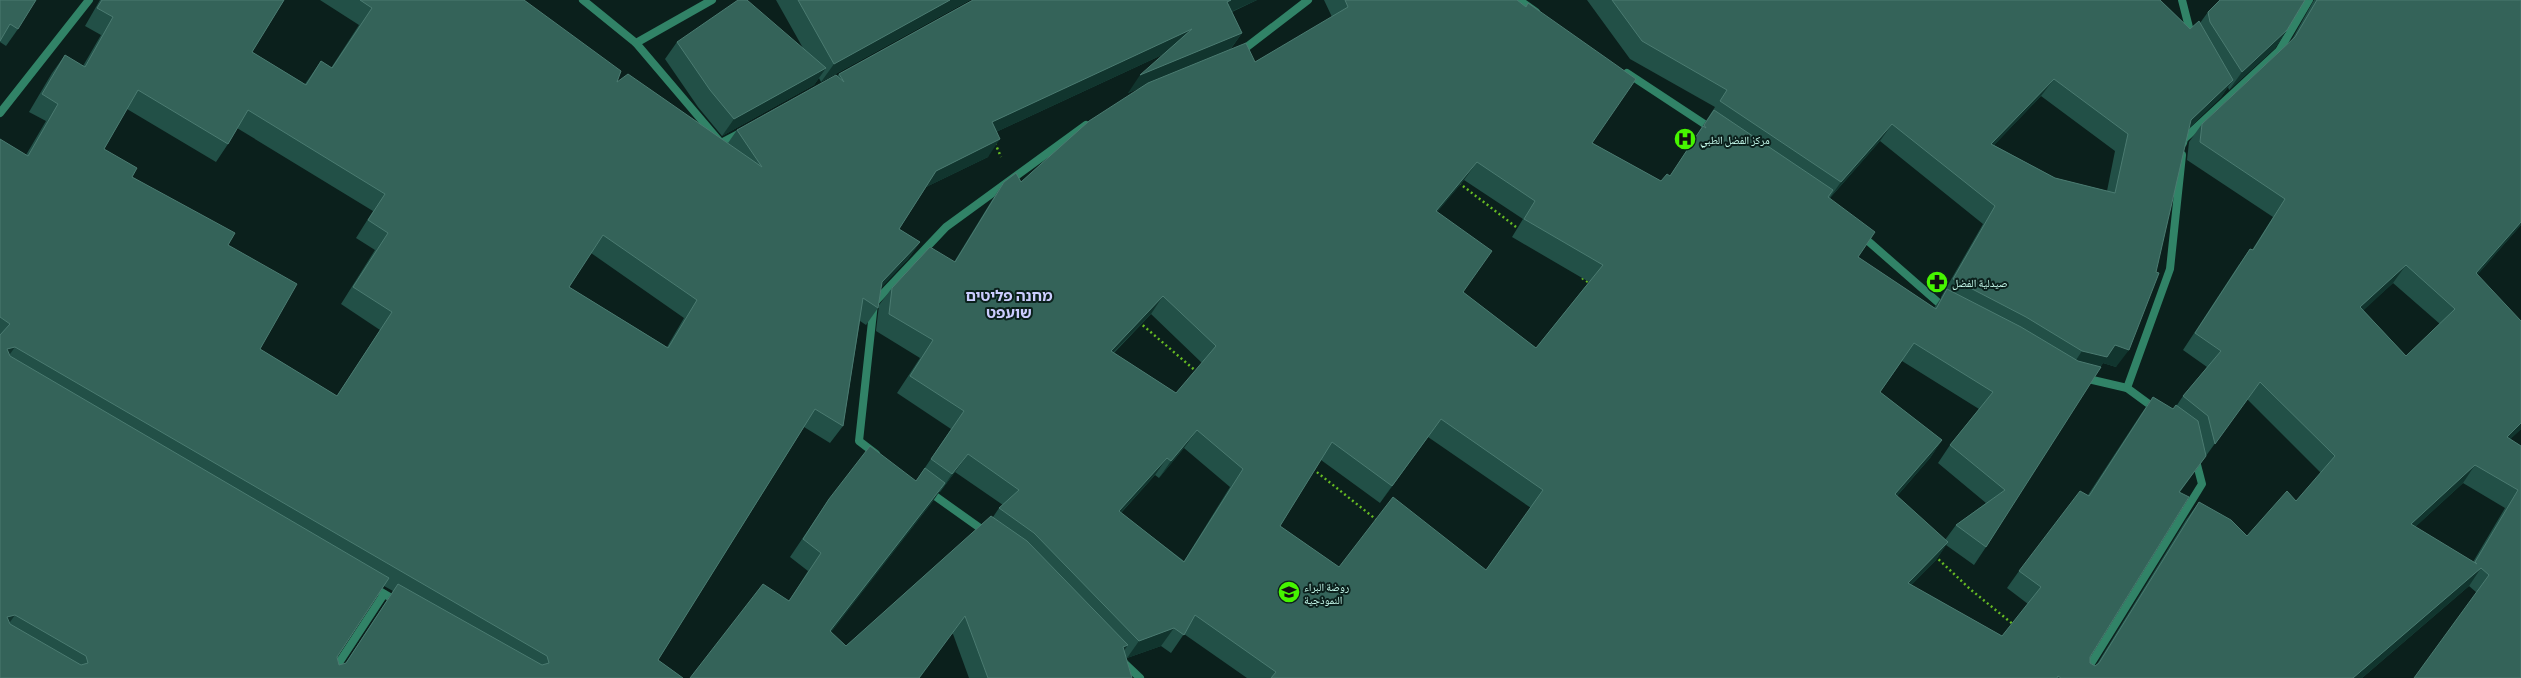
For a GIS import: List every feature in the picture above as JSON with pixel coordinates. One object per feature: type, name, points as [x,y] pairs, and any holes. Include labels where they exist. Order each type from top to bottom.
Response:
[{"type":"street","points":[[0,113],[89,0]]},
{"type":"street","points":[[583,0],[636,43],[721,143],[749,128]]},
{"type":"street","points":[[636,43],[712,0]]},
{"type":"street","points":[[1232,56],[1239,53],[1308,0]]},
{"type":"street","points":[[1519,0],[1543,17]]},
{"type":"street","points":[[2182,0],[2193,42],[2197,48]]},
{"type":"street","points":[[2127,388],[2170,269],[2184,139],[2226,95],[2279,51],[2309,0]]},
{"type":"street","points":[[1618,67],[1720,134]]},
{"type":"street","points":[[884,459],[858,441],[874,303],[946,227],[1012,178],[1092,122]]},
{"type":"street","points":[[1854,229],[1940,304],[1953,310]]},
{"type":"street","points":[[2075,376],[2127,388],[2165,416]]},
{"type":"street","points":[[2082,678],[2202,484],[2194,449]]},
{"type":"street","points":[[922,486],[992,536]]},
{"type":"street","points":[[364,582],[404,606]]},
{"type":"street","points":[[329,678],[384,594]]},
{"type":"street","points":[[1116,656],[1140,678]]},
{"type":"path","points":[[992,138],[1012,178]]},
{"type":"path","points":[[1454,179],[1523,232]]},
{"type":"path","points":[[1579,275],[1598,289]]},
{"type":"path","points":[[1134,318],[1200,375]]},
{"type":"path","points":[[1310,466],[1384,525]]},
{"type":"path","points":[[1931,553],[1970,589],[2019,629]]},
{"type":"building","points":[[0,0],[36,0],[18,29],[10,24],[0,41]]},
{"type":"building","points":[[102,0],[284,0],[252,52],[306,85],[321,61],[332,68],[372,8],[360,0],[524,0],[621,71],[617,82],[628,74],[762,167],[737,130],[836,75],[844,82],[839,74],[973,0],[1231,0],[1227,2],[1242,33],[1140,75],[1192,29],[992,122],[1000,139],[936,171],[899,229],[920,242],[882,282],[878,308],[863,298],[843,426],[815,409],[658,660],[683,678],[0,678],[0,335],[10,324],[0,317],[0,139],[28,156],[58,104],[42,94],[65,55],[85,67],[113,17],[97,8]],"holes":[[[138,90],[228,144],[248,110],[385,194],[368,220],[388,233],[353,287],[392,312],[337,396],[260,349],[297,284],[228,245],[235,233],[132,177],[137,168],[104,149]],[[603,235],[697,300],[668,348],[569,287]],[[15,347],[547,656],[549,663],[542,665],[398,584],[346,663],[339,665],[337,657],[389,578],[10,356],[7,349]],[[15,615],[86,656],[88,663],[81,665],[10,624],[7,617]]]},
{"type":"building","points":[[738,0],[747,0],[826,68],[734,119],[710,90],[677,42]]},
{"type":"building","points":[[798,0],[950,0],[834,64]]},
{"type":"building","points":[[1345,0],[1517,0],[1526,7],[1528,3],[1636,79],[1592,143],[1661,181],[1667,174],[1670,176],[1703,126],[1706,128],[1704,125],[1714,110],[1833,190],[1828,197],[1875,232],[1858,257],[1936,309],[1947,289],[2021,327],[2078,361],[2101,367],[1986,547],[1956,525],[2005,490],[1950,445],[1993,392],[1914,343],[1880,392],[1942,440],[1895,494],[1948,542],[1908,583],[2002,636],[2041,587],[2019,571],[2080,491],[2089,496],[2153,397],[2173,409],[2176,405],[2198,421],[2206,456],[2179,492],[2189,497],[2090,657],[2090,663],[2095,666],[2099,663],[2199,502],[2231,520],[2247,536],[2287,491],[2296,501],[2335,456],[2260,382],[2215,444],[2208,416],[2183,396],[2221,351],[2195,333],[2250,249],[2253,250],[2285,199],[2200,142],[2202,124],[2295,37],[2317,0],[2521,0],[2521,222],[2476,273],[2521,321],[2521,423],[2507,437],[2521,446],[2521,678],[2414,678],[2489,575],[2481,568],[2353,678],[2061,678],[2058,676],[2057,678],[1271,678],[1276,672],[1195,615],[1184,635],[1174,628],[1139,641],[1034,533],[999,508],[1019,490],[968,454],[952,474],[931,459],[964,411],[910,376],[933,340],[889,314],[892,288],[930,247],[955,262],[1004,182],[1016,173],[1021,182],[1089,121],[1148,83],[1246,43],[1255,62],[1348,7]],"holes":[[[1477,162],[1535,201],[1524,219],[1603,265],[1536,348],[1463,292],[1492,251],[1436,211]],[[2406,265],[2455,309],[2406,356],[2360,307]],[[1163,296],[1216,346],[1176,393],[1111,351]],[[1441,419],[1543,490],[1486,570],[1393,497],[1339,567],[1280,526],[1332,442],[1392,486]],[[1197,430],[1243,469],[1184,562],[1119,511],[1167,458],[1171,461]],[[2475,465],[2518,490],[2475,562],[2477,564],[2411,524]]]},
{"type":"building","points":[[1612,0],[2160,0],[2190,29],[2199,21],[2233,80],[2191,120],[2156,272],[2159,273],[2129,350],[2115,345],[2107,357],[2082,351],[2026,317],[1953,279],[1995,206],[1892,124],[1841,182],[1720,101],[1727,90],[1642,41]],"holes":[[[2054,79],[2128,134],[2115,193],[2055,178],[1991,144]]]},
{"type":"building","points":[[2220,0],[2305,0],[2287,30],[2242,72],[2210,22],[2208,12]]},
{"type":"building","points":[[870,446],[916,481],[925,468],[945,483],[830,631],[846,646],[991,516],[1027,541],[1128,645],[1123,647],[1132,678],[988,678],[965,616],[919,678],[690,678],[763,584],[789,601],[821,553],[803,539],[829,499]]},
{"type":"place","name":"مركز الفضل الطبي","points":[[1685,139]]},
{"type":"place","name":"صيدلية الفضل","points":[[1937,282]]},
{"type":"place","name":"روضة البراء النموذجية","points":[[1289,592]]},
{"type":"district","name":"מחנה פליטים שועפט","points":[[1009,304]]}]
